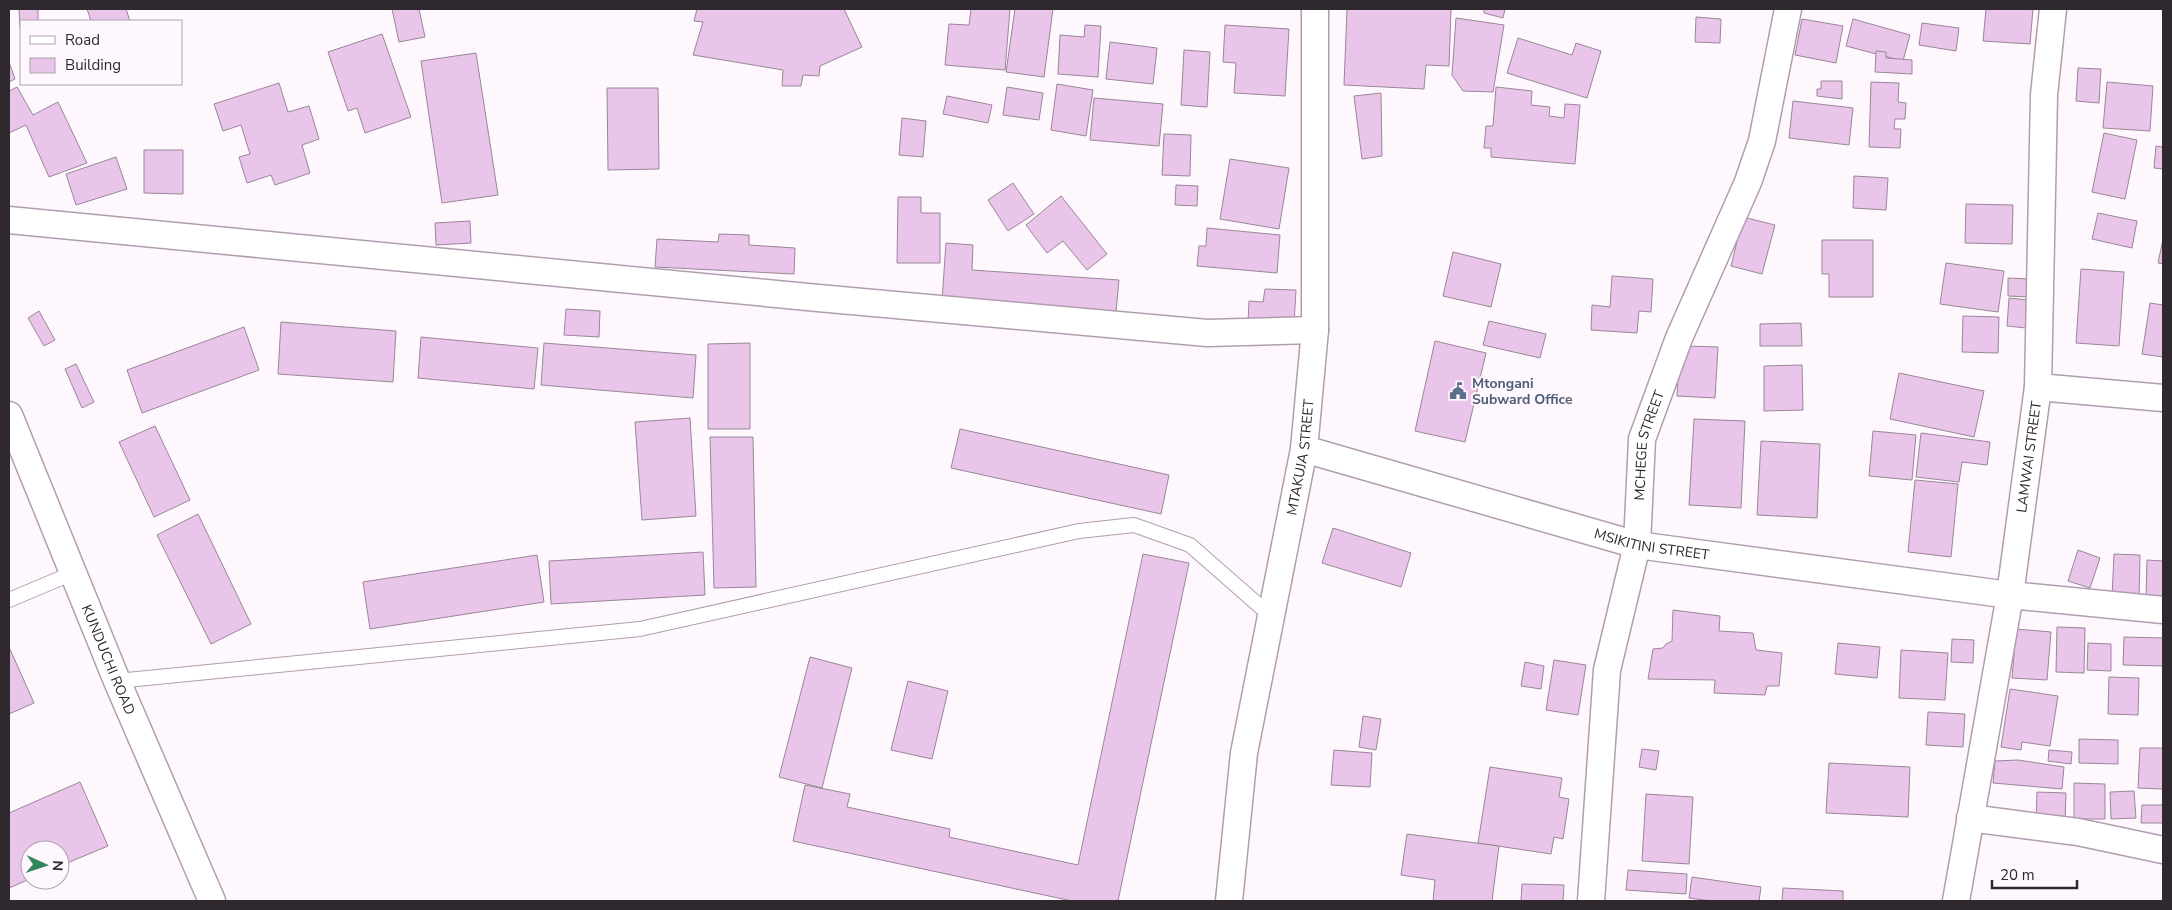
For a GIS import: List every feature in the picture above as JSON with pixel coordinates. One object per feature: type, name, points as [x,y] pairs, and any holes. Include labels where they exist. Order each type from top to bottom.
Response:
[{"type":"street","name":"MTAKUJA STREET","points":[[1229,901],[1244,753],[1304,449],[1315,330],[1315,9]]},
{"type":"street","name":"MCHEGE STREET","points":[[1591,901],[1607,670],[1637,545],[1642,439],[1678,338],[1748,182],[1762,142],[1788,9]]},
{"type":"street","name":"LAMWAI STREET","points":[[1956,901],[2010,595],[2038,387],[2044,96],[2053,9]]},
{"type":"street","points":[[9,220],[818,298],[1207,333],[1315,330]]},
{"type":"street","points":[[2038,387],[2163,398]]},
{"type":"street","name":"KUNDUCHI ROAD","points":[[9,415],[117,681],[212,901]]},
{"type":"street","name":"MSIKITINI STREET","points":[[1304,449],[1637,545],[2010,595],[2163,610]]},
{"type":"street","points":[[1970,818],[2078,832],[2163,850]]},
{"type":"lane","points":[[117,681],[640,629],[1079,532],[1134,524],[1190,545],[1271,616]]},
{"type":"lane","points":[[9,600],[73,573]]},
{"type":"building","points":[[19,9],[38,9],[38,20],[20,20],[20,28]]},
{"type":"building","points":[[87,9],[126,9],[130,20],[91,20]]},
{"type":"building","points":[[392,9],[419,9],[425,37],[399,42]]},
{"type":"building","points":[[697,9],[844,9],[862,47],[820,66],[819,76],[803,75],[801,86],[782,86],[783,70],[693,55],[703,22],[694,21]]},
{"type":"building","points":[[971,9],[1010,9],[1005,70],[945,65],[949,24],[969,25]]},
{"type":"building","points":[[1015,9],[1053,9],[1044,77],[1006,72]]},
{"type":"building","points":[[1347,9],[1451,9],[1449,66],[1426,65],[1424,89],[1344,85]]},
{"type":"building","points":[[1484,9],[1505,9],[1503,18],[1484,13]]},
{"type":"building","points":[[1986,9],[2033,9],[2030,44],[1983,41]]},
{"type":"building","points":[[1696,17],[1721,19],[1720,43],[1695,42]]},
{"type":"building","points":[[1456,18],[1504,25],[1493,92],[1463,91],[1452,75]]},
{"type":"building","points":[[1802,19],[1843,26],[1836,63],[1795,55]]},
{"type":"building","points":[[1853,19],[1910,35],[1903,61],[1846,46]]},
{"type":"building","points":[[1922,23],[1959,28],[1956,51],[1919,45]]},
{"type":"building","points":[[1085,25],[1101,26],[1098,77],[1058,74],[1060,35],[1084,37]]},
{"type":"building","points":[[1225,25],[1289,29],[1285,96],[1234,93],[1236,63],[1223,62]]},
{"type":"building","points":[[382,34],[411,117],[365,133],[357,108],[348,111],[328,52]]},
{"type":"building","points":[[1518,38],[1572,55],[1576,43],[1601,51],[1587,98],[1507,73]]},
{"type":"building","points":[[1110,42],[1157,48],[1153,84],[1106,79]]},
{"type":"building","points":[[1184,50],[1210,52],[1207,107],[1181,105]]},
{"type":"building","points":[[1876,51],[1886,52],[1886,58],[1912,60],[1912,74],[1875,72]]},
{"type":"building","points":[[476,53],[498,195],[442,203],[421,61]]},
{"type":"building","points":[[9,62],[15,79],[9,82]]},
{"type":"building","points":[[2078,68],[2101,69],[2099,103],[2076,101]]},
{"type":"building","points":[[1821,81],[1842,81],[1842,99],[1817,96],[1817,89],[1821,89]]},
{"type":"building","points":[[1871,82],[1899,83],[1898,102],[1906,103],[1905,119],[1895,119],[1894,129],[1901,129],[1900,148],[1869,147]]},
{"type":"building","points":[[2107,82],[2153,86],[2150,131],[2103,128]]},
{"type":"building","points":[[279,83],[288,112],[309,106],[319,139],[302,145],[310,173],[275,185],[271,175],[247,183],[239,157],[250,154],[241,125],[223,131],[214,104]]},
{"type":"building","points":[[1057,84],[1093,90],[1086,136],[1051,130]]},
{"type":"building","points":[[17,87],[33,115],[58,102],[87,163],[49,177],[26,125],[9,133],[9,91]]},
{"type":"building","points":[[1007,87],[1043,93],[1039,120],[1003,115]]},
{"type":"building","points":[[1496,87],[1532,91],[1531,105],[1550,107],[1549,116],[1564,118],[1565,104],[1580,105],[1575,164],[1491,157],[1491,148],[1484,148],[1486,126],[1493,126]]},
{"type":"building","points":[[607,88],[658,88],[659,169],[608,170]]},
{"type":"building","points":[[1381,93],[1382,156],[1362,159],[1354,96]]},
{"type":"building","points":[[947,96],[992,105],[988,123],[943,114]]},
{"type":"building","points":[[1094,98],[1163,104],[1159,146],[1090,140]]},
{"type":"building","points":[[1793,101],[1853,108],[1849,145],[1789,138]]},
{"type":"building","points":[[902,118],[926,121],[923,157],[899,155]]},
{"type":"building","points":[[2104,133],[2137,140],[2125,199],[2092,192]]},
{"type":"building","points":[[1164,134],[1191,135],[1190,176],[1162,175]]},
{"type":"building","points":[[2156,146],[2163,147],[2163,169],[2154,168]]},
{"type":"building","points":[[144,150],[183,150],[183,194],[144,193]]},
{"type":"building","points":[[116,157],[127,189],[76,205],[66,174]]},
{"type":"building","points":[[1230,159],[1289,168],[1279,229],[1220,219]]},
{"type":"building","points":[[1854,176],[1888,178],[1886,210],[1853,208]]},
{"type":"building","points":[[1013,183],[1034,214],[1008,231],[988,200]]},
{"type":"building","points":[[1176,185],[1198,186],[1197,206],[1175,205]]},
{"type":"building","points":[[1061,196],[1107,254],[1087,270],[1063,241],[1047,253],[1026,225]]},
{"type":"building","points":[[898,197],[921,197],[921,213],[940,213],[940,263],[897,263]]},
{"type":"building","points":[[1966,204],[2013,205],[2012,244],[1965,243]]},
{"type":"building","points":[[2098,213],[2137,221],[2132,248],[2092,239]]},
{"type":"building","points":[[1743,217],[1775,225],[1762,274],[1731,266]]},
{"type":"building","points":[[470,221],[471,243],[436,245],[435,223]]},
{"type":"building","points":[[1207,228],[1280,235],[1277,273],[1197,266],[1199,246],[1206,246]]},
{"type":"building","points":[[719,234],[749,235],[749,245],[795,248],[794,274],[655,267],[657,239],[718,242]]},
{"type":"building","points":[[2163,239],[2163,264],[2158,263]]},
{"type":"building","points":[[1822,240],[1873,240],[1873,297],[1829,297],[1829,274],[1822,274]]},
{"type":"building","points":[[946,243],[973,245],[972,270],[1119,280],[1116,312],[942,301]]},
{"type":"building","points":[[1453,252],[1501,264],[1491,307],[1443,296]]},
{"type":"building","points":[[1946,263],[2004,271],[1998,312],[1940,304]]},
{"type":"building","points":[[2081,269],[2124,272],[2119,346],[2076,343]]},
{"type":"building","points":[[1612,276],[1653,279],[1651,312],[1639,311],[1637,333],[1591,330],[1592,305],[1610,307]]},
{"type":"building","points":[[2008,278],[2030,279],[2030,297],[2008,296]]},
{"type":"building","points":[[1265,289],[1296,290],[1294,325],[1248,322],[1249,301],[1263,302]]},
{"type":"building","points":[[2009,298],[2028,300],[2026,328],[2007,326]]},
{"type":"building","points":[[2150,303],[2163,305],[2163,357],[2142,354]]},
{"type":"building","points":[[566,309],[600,311],[599,337],[564,335]]},
{"type":"building","points":[[39,311],[55,340],[44,346],[28,318]]},
{"type":"building","points":[[1963,316],[1999,317],[1998,353],[1962,352]]},
{"type":"building","points":[[1489,321],[1546,334],[1540,358],[1483,345]]},
{"type":"building","points":[[281,322],[396,331],[393,382],[278,374]]},
{"type":"building","points":[[1801,323],[1802,346],[1760,346],[1760,324]]},
{"type":"building","points":[[244,327],[259,370],[142,413],[127,370]]},
{"type":"building","points":[[421,337],[538,348],[534,389],[418,378]]},
{"type":"building","points":[[1435,341],[1486,353],[1465,442],[1415,431]]},
{"type":"building","points":[[544,343],[696,355],[693,398],[541,385]]},
{"type":"building","points":[[750,343],[750,429],[708,429],[708,344]]},
{"type":"building","points":[[1687,346],[1718,347],[1715,398],[1677,396],[1679,354]]},
{"type":"building","points":[[76,364],[94,402],[82,408],[65,369]]},
{"type":"building","points":[[1802,365],[1803,410],[1764,411],[1764,366]]},
{"type":"building","points":[[1899,373],[1984,391],[1974,437],[1890,419]]},
{"type":"building","points":[[690,418],[696,516],[642,520],[635,422]]},
{"type":"building","points":[[1694,419],[1745,421],[1741,508],[1689,505]]},
{"type":"building","points":[[155,426],[190,500],[154,517],[119,442]]},
{"type":"building","points":[[960,429],[1169,475],[1161,514],[951,468]]},
{"type":"building","points":[[1873,431],[1916,435],[1912,480],[1869,476]]},
{"type":"building","points":[[1921,433],[1990,442],[1987,465],[1962,462],[1959,482],[1916,477]]},
{"type":"building","points":[[710,437],[753,437],[756,587],[714,588]]},
{"type":"building","points":[[1761,441],[1820,444],[1817,518],[1757,515]]},
{"type":"building","points":[[1915,480],[1958,484],[1951,557],[1908,552]]},
{"type":"building","points":[[198,514],[251,624],[211,644],[157,535]]},
{"type":"building","points":[[1333,528],[1411,553],[1401,587],[1322,563]]},
{"type":"building","points":[[2078,550],[2100,558],[2090,588],[2068,581]]},
{"type":"building","points":[[703,552],[705,595],[551,604],[549,561]]},
{"type":"building","points":[[1143,554],[1189,563],[1118,901],[1072,901],[793,841],[805,785],[850,794],[847,807],[950,829],[949,837],[1078,865]]},
{"type":"building","points":[[2114,554],[2140,555],[2139,597],[2112,597]]},
{"type":"building","points":[[537,555],[544,602],[370,629],[363,582]]},
{"type":"building","points":[[2147,560],[2163,561],[2163,599],[2146,599]]},
{"type":"building","points":[[1673,610],[1720,616],[1719,631],[1753,633],[1756,650],[1782,653],[1779,686],[1767,686],[1765,695],[1714,693],[1715,680],[1648,679],[1653,649],[1663,648],[1672,641]]},
{"type":"building","points":[[2057,627],[2085,628],[2084,673],[2056,672]]},
{"type":"building","points":[[2016,629],[2051,632],[2047,680],[2012,678]]},
{"type":"building","points":[[2124,637],[2163,638],[2163,666],[2123,665]]},
{"type":"building","points":[[1952,639],[1974,640],[1973,663],[1951,662]]},
{"type":"building","points":[[1838,643],[1880,647],[1877,678],[1835,674]]},
{"type":"building","points":[[2088,643],[2111,644],[2111,671],[2087,670]]},
{"type":"building","points":[[9,647],[34,703],[9,714]]},
{"type":"building","points":[[1901,650],[1948,653],[1945,700],[1899,698]]},
{"type":"building","points":[[810,657],[852,668],[822,788],[779,777]]},
{"type":"building","points":[[1554,660],[1586,665],[1578,715],[1546,710]]},
{"type":"building","points":[[1525,662],[1544,666],[1541,689],[1521,686]]},
{"type":"building","points":[[2109,677],[2139,678],[2138,715],[2108,714]]},
{"type":"building","points":[[908,681],[948,691],[932,759],[891,750]]},
{"type":"building","points":[[2010,689],[2058,696],[2050,746],[2022,742],[2021,750],[2001,747]]},
{"type":"building","points":[[1928,712],[1965,714],[1963,747],[1926,745]]},
{"type":"building","points":[[1363,716],[1381,719],[1376,750],[1359,747]]},
{"type":"building","points":[[2079,739],[2118,740],[2118,764],[2079,763]]},
{"type":"building","points":[[2140,748],[2163,748],[2163,789],[2138,788]]},
{"type":"building","points":[[1642,749],[1659,751],[1656,770],[1639,767]]},
{"type":"building","points":[[1334,750],[1372,753],[1370,787],[1331,785]]},
{"type":"building","points":[[2049,750],[2072,752],[2071,764],[2048,761]]},
{"type":"building","points":[[2018,760],[2064,767],[2062,789],[1993,783],[1995,761]]},
{"type":"building","points":[[1829,763],[1910,767],[1908,817],[1826,813]]},
{"type":"building","points":[[1490,767],[1562,778],[1559,797],[1569,799],[1563,839],[1554,837],[1551,854],[1478,843]]},
{"type":"building","points":[[80,782],[108,846],[70,862],[70,840],[20,840],[20,883],[9,888],[9,813]]},
{"type":"building","points":[[2074,783],[2105,784],[2105,819],[2074,819]]},
{"type":"building","points":[[2134,791],[2136,818],[2111,819],[2110,792]]},
{"type":"building","points":[[2037,792],[2066,793],[2065,822],[2036,822]]},
{"type":"building","points":[[1646,794],[1693,797],[1689,864],[1642,861]]},
{"type":"building","points":[[2142,805],[2163,805],[2163,823],[2141,823]]},
{"type":"building","points":[[1407,834],[1499,846],[1492,901],[1433,901],[1435,880],[1401,875]]},
{"type":"building","points":[[1628,870],[1687,874],[1686,894],[1626,890]]},
{"type":"building","points":[[1692,877],[1761,887],[1759,901],[1712,901],[1689,898]]},
{"type":"building","points":[[1522,884],[1564,885],[1563,901],[1521,901]]},
{"type":"building","points":[[1783,888],[1843,891],[1843,901],[1782,901]]},
{"type":"place","name":"Mtongani Subward Office","points":[[1458,391]]}]
